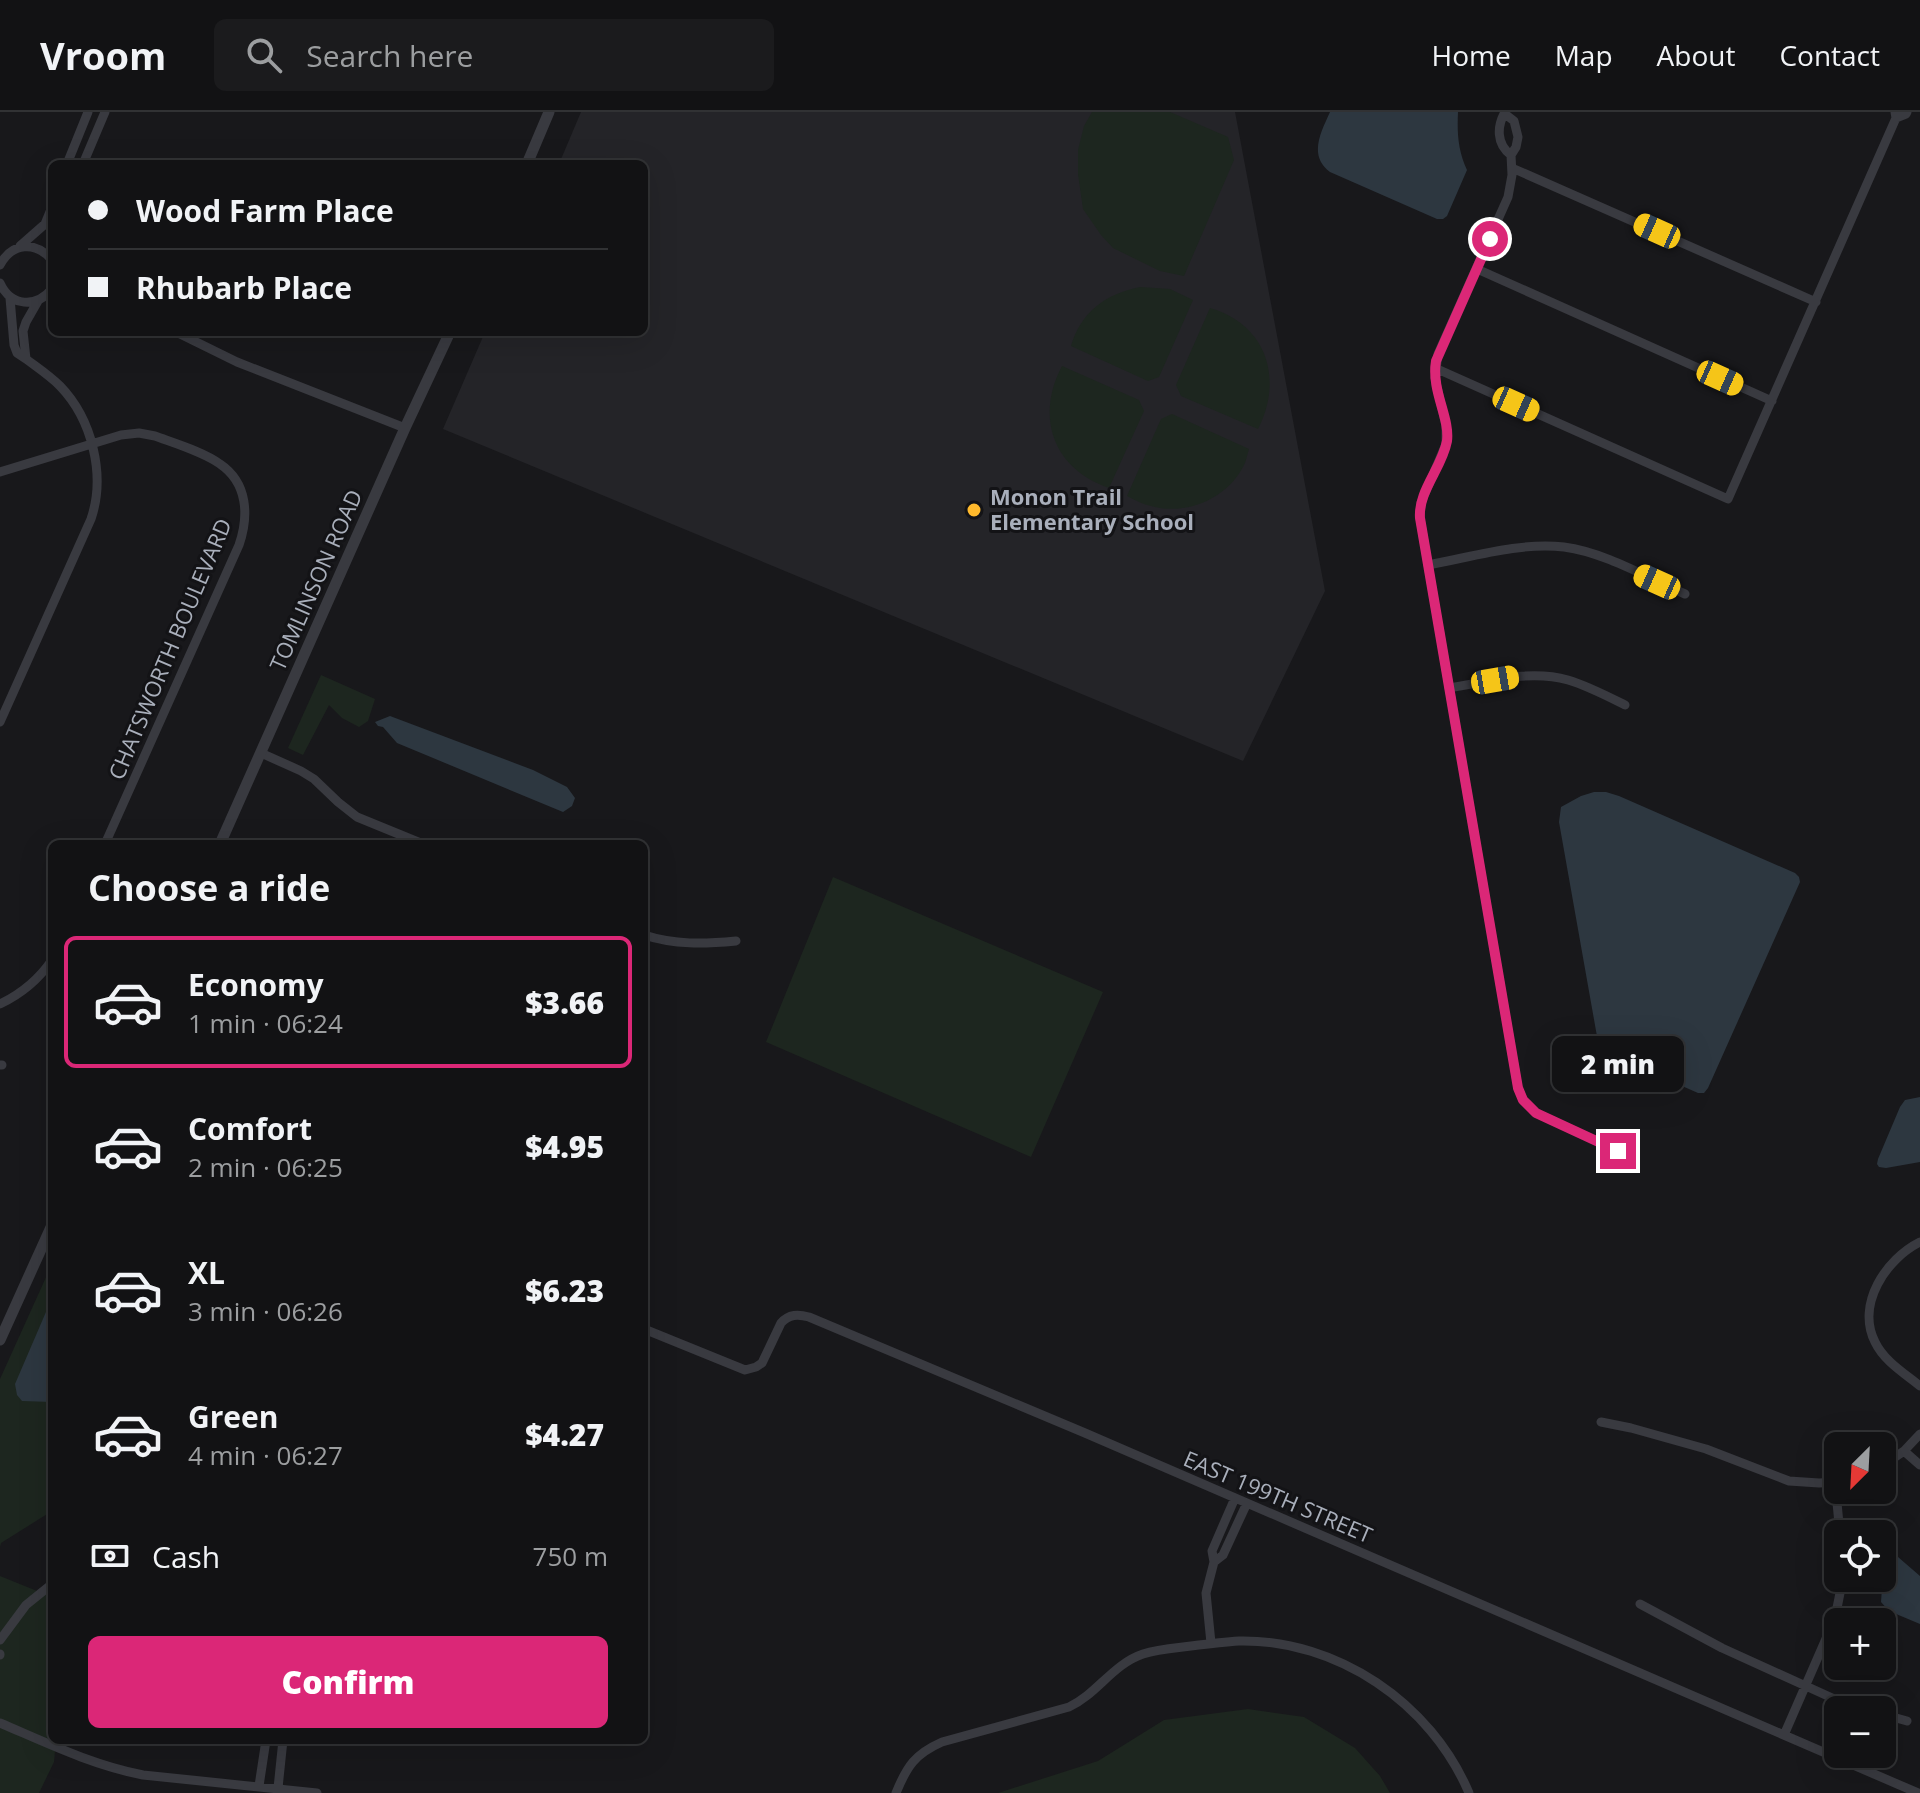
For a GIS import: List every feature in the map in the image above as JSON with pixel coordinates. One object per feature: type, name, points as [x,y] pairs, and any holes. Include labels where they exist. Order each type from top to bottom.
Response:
[{"type":"street","points":[[69,160],[88,112]]},
{"type":"street","points":[[85,160],[105,112]]},
{"type":"street","points":[[529,160],[549,112]]},
{"type":"street","points":[[1435,368],[1728,499],[1896,115],[1907,112]]},
{"type":"street","points":[[1511,155],[1503,148],[1499,136],[1500,121],[1505,113],[1514,121],[1518,134],[1511,155],[1508,197],[1438,354],[1436,388],[1447,436],[1444,452],[1419,511],[1521,1095],[1527,1105],[1544,1118],[1618,1151]]},
{"type":"street","points":[[1512,168],[1816,302]]},
{"type":"street","points":[[0,265],[4,257],[45,224],[48,217]]},
{"type":"street","points":[[0,248],[37,247],[48,255]]},
{"type":"street","points":[[1477,269],[1772,401]]},
{"type":"street","points":[[0,283],[10,298],[19,302],[29,303],[47,296]]},
{"type":"street","points":[[26,359],[23,331],[26,322],[47,296]]},
{"type":"street","points":[[0,722],[93,512],[97,480],[91,444],[81,416],[67,393],[17,353],[10,298]]},
{"type":"street","points":[[184,336],[237,362],[405,428]]},
{"type":"street","name":"TOMLINSON ROAD","points":[[222,840],[448,336]]},
{"type":"street","name":"CHATSWORTH BOULEVARD","points":[[0,472],[129,433],[144,433],[222,465],[238,485],[246,507],[239,545],[107,840]]},
{"type":"street","points":[[1428,565],[1523,548],[1564,547],[1602,557],[1685,594]]},
{"type":"street","points":[[1449,688],[1519,676],[1546,676],[1574,682],[1625,705]]},
{"type":"street","points":[[261,753],[314,779],[357,817],[413,840]]},
{"type":"street","points":[[648,936],[676,943],[736,941]]},
{"type":"street","points":[[0,1004],[29,985],[48,966]]},
{"type":"street","points":[[0,1340],[48,1234]]},
{"type":"street","points":[[1920,1242],[1906,1250],[1878,1282],[1871,1298],[1869,1319],[1875,1343],[1886,1358],[1920,1386]]},
{"type":"street","name":"EAST 199TH STREET","points":[[648,1331],[745,1370],[762,1363],[784,1319],[802,1315],[1085,1433],[1918,1793]]},
{"type":"street","points":[[1601,1422],[1706,1449],[1789,1481],[1824,1483]]},
{"type":"street","points":[[1896,1456],[1920,1434]]},
{"type":"street","points":[[1904,1451],[1920,1465]]},
{"type":"street","points":[[1211,1643],[1206,1593],[1214,1562],[1212,1551],[1235,1498]]},
{"type":"street","points":[[1214,1562],[1223,1555],[1247,1503]]},
{"type":"street","points":[[0,1640],[26,1605],[48,1587]]},
{"type":"street","points":[[1784,1735],[1835,1618],[1841,1592]]},
{"type":"street","points":[[1640,1604],[1722,1648],[1828,1696]]},
{"type":"street","points":[[896,1793],[908,1768],[928,1748],[1069,1707],[1080,1702],[1125,1663],[1144,1654],[1241,1641],[1295,1647],[1330,1658],[1363,1674],[1419,1717],[1449,1756],[1469,1793]]},
{"type":"street","points":[[1896,1718],[1907,1721]]},
{"type":"street","points":[[0,1723],[48,1744]]},
{"type":"street","points":[[49,1744],[122,1771],[317,1793]]},
{"type":"street","points":[[259,1786],[265,1744]]},
{"type":"street","points":[[278,1788],[283,1744]]},
{"type":"shaded area","name":"Monon Trail Elementary School","points":[[581,112],[1235,112],[1325,591],[1243,761],[443,429],[483,336],[648,336],[648,160],[561,160]]},
{"type":"shaded area","points":[[1092,112],[1170,112],[1228,137],[1234,160],[1184,276],[1160,271],[1113,248],[1083,209],[1078,150],[1084,126]]},
{"type":"shaded area","points":[[1330,112],[1458,112],[1459,142],[1467,170],[1447,216],[1437,219],[1330,172],[1323,166],[1318,144]]},
{"type":"shaded area","points":[[1140,287],[1170,289],[1193,300],[1159,377],[1148,381],[1071,346],[1081,323],[1096,306],[1116,294]]},
{"type":"shaded area","points":[[1210,308],[1245,326],[1265,355],[1269,391],[1266,410],[1258,429],[1181,396],[1176,385]]},
{"type":"shaded area","points":[[1062,366],[1139,400],[1144,411],[1109,488],[1074,468],[1054,439],[1050,404]]},
{"type":"shaded area","points":[[1172,414],[1249,449],[1236,478],[1216,496],[1191,506],[1164,509],[1127,496],[1161,419]]},
{"type":"shaded area","points":[[321,675],[375,699],[368,721],[359,727],[342,718],[329,705],[303,755],[288,748]]},
{"type":"shaded area","points":[[390,716],[533,770],[567,787],[575,798],[572,806],[563,812],[397,743],[375,722]]},
{"type":"shaded area","points":[[1594,792],[1619,796],[1799,877],[1800,882],[1704,1093],[1614,1056],[1598,1042],[1559,822],[1561,807]]},
{"type":"shaded area","points":[[833,877],[1103,992],[1031,1157],[766,1042]]},
{"type":"shaded area","points":[[1920,1097],[1920,1162],[1879,1167],[1878,1159],[1900,1107],[1905,1100]]},
{"type":"shaded area","points":[[48,1273],[48,1514],[1,1543],[0,1547],[0,1379]]},
{"type":"shaded area","points":[[48,1307],[48,1402],[22,1401],[15,1384]]},
{"type":"shaded area","points":[[1896,1556],[1920,1576],[1920,1624],[1896,1614],[1896,1608],[1886,1608],[1881,1602],[1882,1592],[1896,1592]]},
{"type":"shaded area","points":[[0,1576],[48,1595],[48,1744],[56,1744],[54,1762],[39,1793],[0,1793]]},
{"type":"shaded area","points":[[1248,1709],[1304,1717],[1355,1748],[1380,1776],[1390,1793],[998,1793],[1098,1761],[1164,1720]]},
{"type":"place","name":"Monon Trail Elementary School","points":[[974,510]]},
{"type":"route","points":[[1490,239],[1436,361],[1435,378],[1447,436],[1444,452],[1419,511],[1518,1088],[1523,1100],[1536,1113],[1618,1151]]}]
